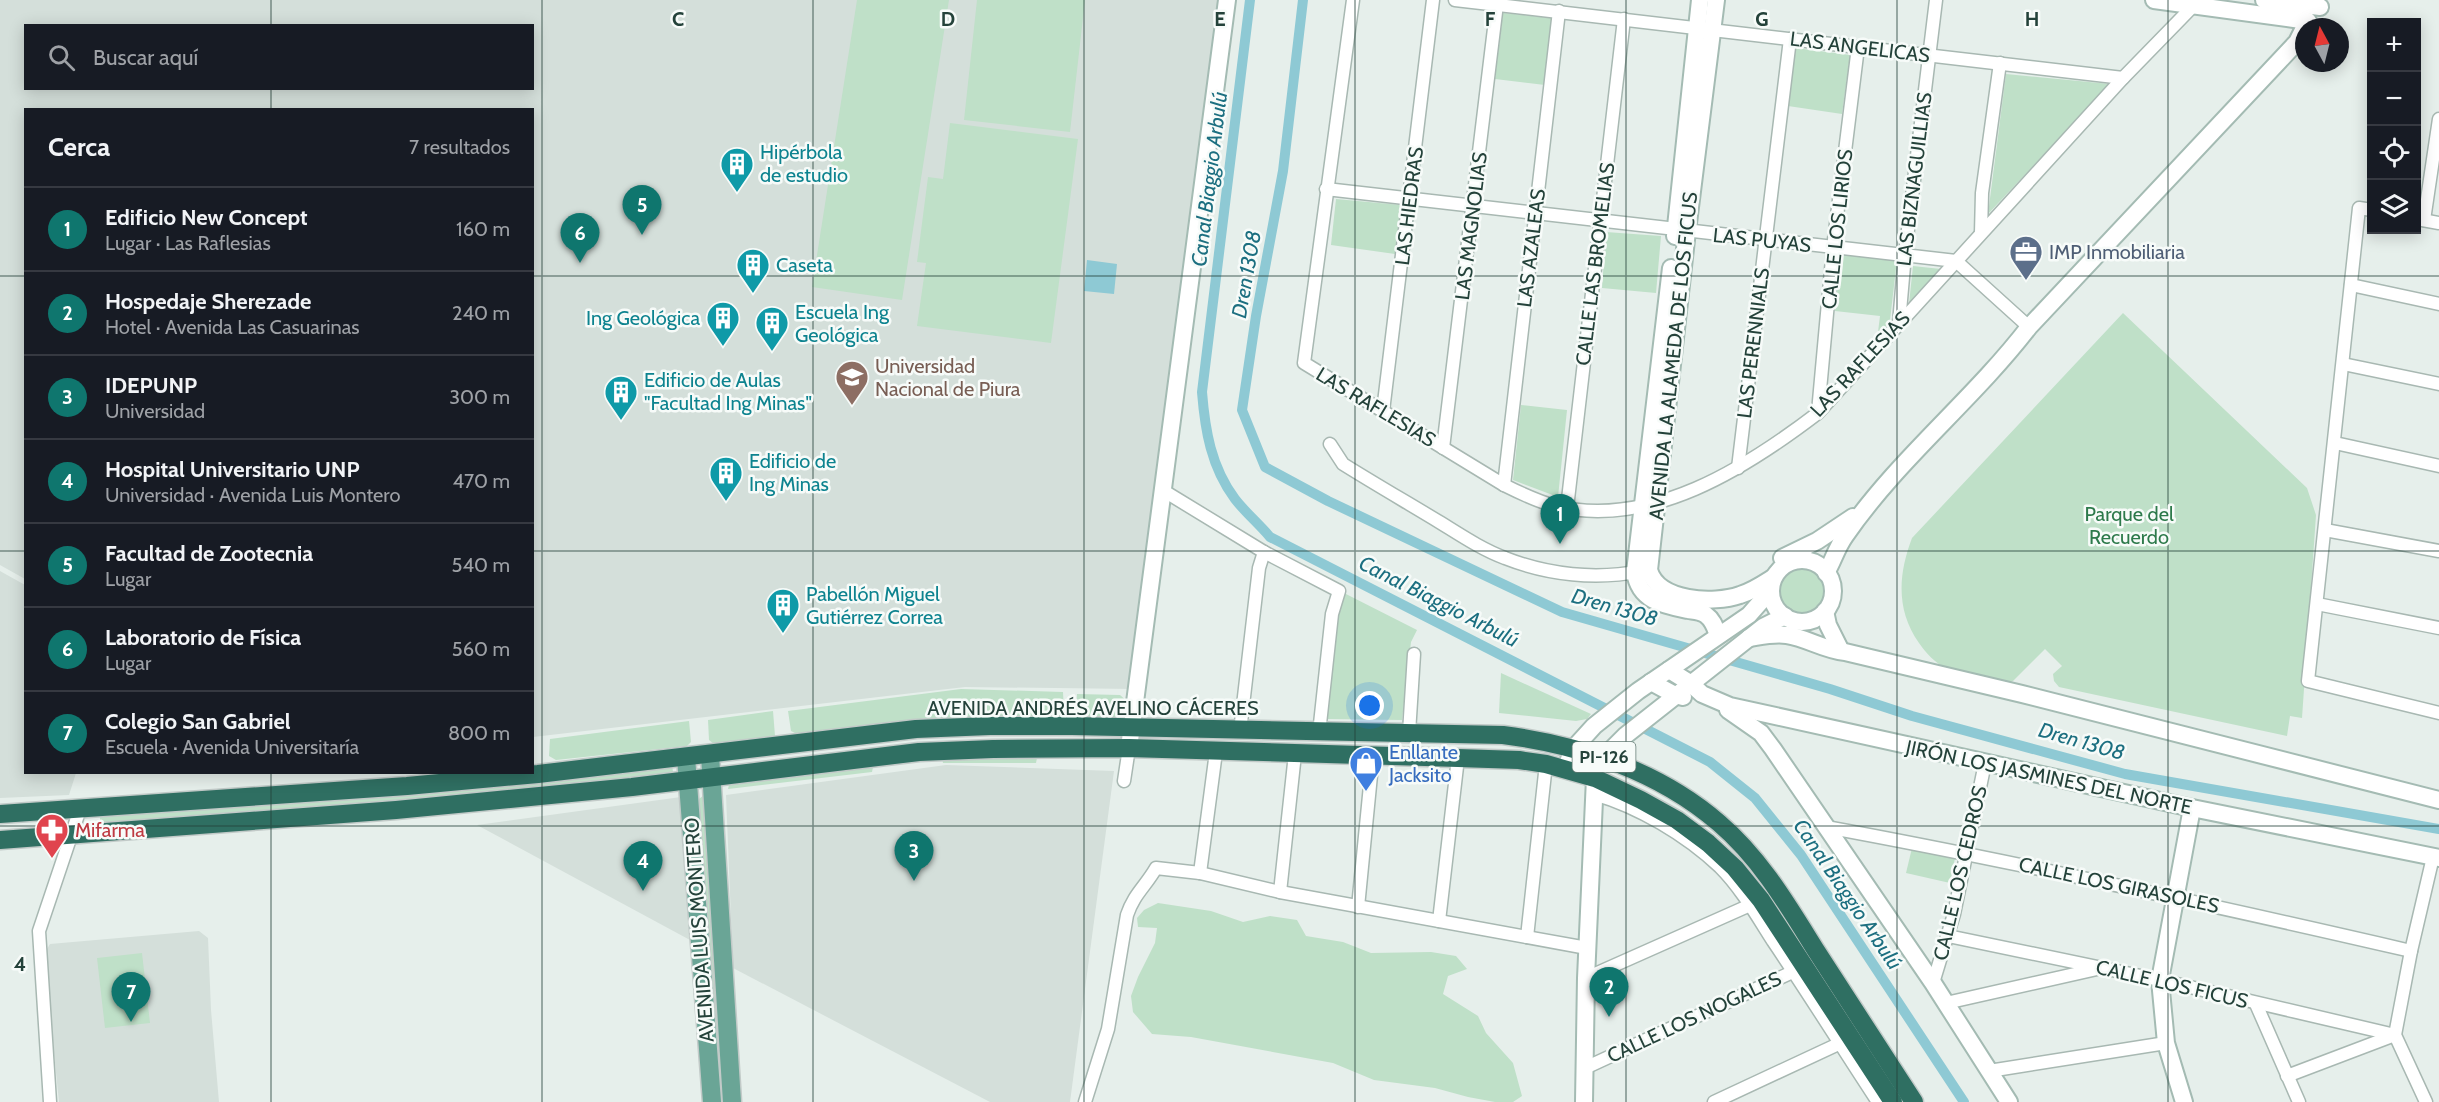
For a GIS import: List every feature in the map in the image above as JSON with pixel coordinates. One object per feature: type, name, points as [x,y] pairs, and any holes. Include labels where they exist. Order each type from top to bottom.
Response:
[{"type":"highway","name":"AVENIDA ANDRÉS AVELINO CÁCERES","points":[[534,773],[916,729],[990,726],[1503,735],[1574,748],[1604,757],[1689,800],[1719,823],[1751,854],[1914,1102]]},
{"type":"highway","name":"AVENIDA ANDRÉS AVELINO CÁCERES","points":[[0,840],[396,810],[688,782],[919,752],[993,748],[1129,748],[1519,760],[1565,769],[1594,786],[1641,800],[1677,820],[1708,843],[1755,903],[1845,1041],[1893,1102]]},
{"type":"highway","name":"AVENIDA ANDRÉS AVELINO CÁCERES","points":[[0,814],[407,786],[522,774]]},
{"type":"highway","points":[[1741,884],[1761,867]]},
{"type":"main road","name":"AVENIDA LUIS MONTERO","points":[[710,754],[732,1102]]},
{"type":"main road","name":"AVENIDA LUIS MONTERO","points":[[686,757],[712,1102]]},
{"type":"street","points":[[1124,781],[1133,728],[1227,0]]},
{"type":"street","points":[[1326,189],[1353,0]]},
{"type":"street","name":"LAS HIEDRAS","points":[[1383,411],[1433,0]]},
{"type":"street","name":"LAS ANGELICAS","points":[[1455,0],[2123,78]]},
{"type":"street","name":"AVENIDA LA ALAMEDA DE LOS FICUS","points":[[1642,571],[1704,29],[1700,0]]},
{"type":"street","name":"AVENIDA LA ALAMEDA DE LOS FICUS","points":[[1704,29],[1716,0]]},
{"type":"street","name":"LAS BIZNAGUILLIAS","points":[[1899,323],[1905,254],[1936,0]]},
{"type":"street","points":[[2154,0],[2197,3],[2295,23]]},
{"type":"street","points":[[2264,0],[2324,4]]},
{"type":"street","name":"LAS RAFLESIAS","points":[[1326,189],[1304,363],[1504,485],[1530,498],[1567,508],[1606,510],[1650,504],[1707,485],[1779,443],[1818,412],[2123,78],[2197,3]]},
{"type":"street","name":"LAS MAGNOLIAS","points":[[1443,448],[1497,4]]},
{"type":"street","points":[[2311,18],[2324,4]]},
{"type":"street","name":"LAS AZALEAS","points":[[1504,485],[1558,11]]},
{"type":"street","name":"CALLE LAS BROMELIAS","points":[[1567,508],[1624,19]]},
{"type":"street","name":"LAS PERENNIALS","points":[[1738,468],[1790,39]]},
{"type":"street","points":[[1826,573],[1844,538],[1895,473],[2007,356],[2029,327],[2295,44]]},
{"type":"street","name":"CALLE LOS LIRIOS","points":[[1818,412],[1833,248],[1858,47]]},
{"type":"street","points":[[1982,233],[1982,193],[2000,63]]},
{"type":"street","points":[[2421,214],[2439,119]]},
{"type":"street","name":"LAS PUYAS","points":[[1326,189],[1956,261]]},
{"type":"street","points":[[2367,209],[2359,208],[2308,681],[2439,713]]},
{"type":"street","points":[[2421,219],[2439,223]]},
{"type":"street","points":[[1956,261],[2029,327]]},
{"type":"street","points":[[2351,285],[2439,304]]},
{"type":"street","points":[[2343,364],[2439,384]]},
{"type":"street","points":[[2335,443],[2439,466]]},
{"type":"street","points":[[1330,444],[1342,464],[1473,542],[1504,558],[1535,568],[1580,575],[1642,571],[1656,584],[1671,592],[1696,599],[1725,599],[1772,584]]},
{"type":"street","points":[[1164,491],[1264,552],[1339,591],[1332,614],[1319,733]]},
{"type":"street","points":[[1753,589],[1773,565],[1783,557],[1817,541],[1870,504]]},
{"type":"street","points":[[2325,530],[2439,551]]},
{"type":"street","points":[[1565,769],[1574,748],[1594,726],[1644,686],[1749,615],[1788,563],[1808,561],[1844,538]]},
{"type":"street","points":[[1240,731],[1259,568],[1264,552]]},
{"type":"street","points":[[1584,1102],[1586,978],[1594,786],[1604,757],[1660,707],[1763,627],[1792,619],[1814,619],[1825,611],[1830,602],[1831,582],[1818,565],[1808,561]]},
{"type":"street","points":[[1642,571],[1636,584],[1648,598],[1672,607],[1702,612],[1714,624],[1716,637]]},
{"type":"street","points":[[1772,584],[1774,605],[1792,619],[1842,649],[2439,800]]},
{"type":"street","points":[[2317,604],[2439,628]]},
{"type":"street","points":[[1825,611],[1828,624],[1842,649]]},
{"type":"street","points":[[1743,643],[1768,634],[1788,635],[1832,651],[1842,649]]},
{"type":"street","points":[[1409,733],[1414,654]]},
{"type":"street","name":"JIRÓN LOS JASMINES DEL NORTE","points":[[1672,668],[1696,678],[1702,694],[1730,706],[2192,808],[2436,858]]},
{"type":"street","points":[[1644,686],[1699,700],[1740,717],[1761,733],[1934,983],[2009,1102]]},
{"type":"street","points":[[1773,749],[1781,718]]},
{"type":"street","points":[[1200,873],[1216,752]]},
{"type":"street","points":[[1280,892],[1295,754]]},
{"type":"street","points":[[1358,907],[1373,755]]},
{"type":"street","points":[[1439,921],[1458,758]]},
{"type":"street","name":"CALLE LOS CEDROS","points":[[1934,983],[1948,936],[1985,763]]},
{"type":"street","points":[[1527,937],[1546,764]]},
{"type":"street","points":[[2184,1102],[2166,1043],[2160,980],[2192,808]]},
{"type":"street","points":[[50,1102],[39,931],[80,809]]},
{"type":"street","name":"CALLE LOS GIRASOLES","points":[[1826,827],[1966,853],[2175,897],[2411,951]]},
{"type":"street","points":[[2426,1102],[2395,1035],[2411,951],[2436,858]]},
{"type":"street","points":[[1085,1102],[1108,1029],[1127,915],[1133,897],[1146,885],[1156,868],[1200,873],[1280,892],[1587,948]]},
{"type":"street","points":[[1586,978],[1755,903]]},
{"type":"street","name":"CALLE LOS FICUS","points":[[1948,936],[2160,980],[2395,1035]]},
{"type":"street","points":[[1946,1003],[2101,968]]},
{"type":"street","name":"CALLE LOS NOGALES","points":[[1585,1068],[1798,969]]},
{"type":"street","points":[[2256,1004],[2299,1102]]},
{"type":"street","points":[[2288,1076],[2395,1035]]},
{"type":"street","points":[[1714,1102],[1845,1041]]},
{"type":"street","name":"AVENIDA ANDRÉS AVELINO CÁCERES","points":[[1845,1041],[1878,1102]]},
{"type":"street","points":[[1989,1071],[2166,1043]]},
{"type":"shaded area","name":"Universidad Nacional de Piura","points":[[0,0],[1219,0],[1134,689],[965,687],[534,737],[534,108],[24,108],[24,578],[0,565]]},
{"type":"shaded area","points":[[0,571],[24,584],[24,774],[76,774],[69,795],[0,798]]},
{"type":"shaded area","points":[[946,765],[1114,771],[1070,1102],[990,1102],[733,968],[726,795]]},
{"type":"shaded area","points":[[681,797],[690,940],[477,825]]},
{"type":"shaded area","points":[[199,931],[208,938],[211,1010],[219,1102],[59,1102],[44,954],[50,944]]},
{"type":"green space","points":[[857,0],[949,0],[902,300],[812,287]]},
{"type":"green space","points":[[977,0],[1085,0],[1070,132],[964,120]]},
{"type":"green space","points":[[1503,13],[1552,18],[1545,85],[1495,79]]},
{"type":"green space","points":[[1796,48],[1850,55],[1842,114],[1788,106]]},
{"type":"green space","points":[[2006,74],[2110,84],[1988,214]]},
{"type":"green space","points":[[950,123],[1078,139],[1051,343],[917,326],[926,263],[917,262],[928,177],[943,179]]},
{"type":"green space","points":[[1336,199],[1401,205],[1395,254],[1331,245]]},
{"type":"green space","points":[[1606,232],[1661,236],[1656,293],[1602,288]]},
{"type":"green space","points":[[1841,253],[1897,260],[1890,320],[1877,340],[1880,316],[1835,311]]},
{"type":"green space","points":[[1913,266],[1941,269],[1909,304]]},
{"type":"green space","name":"Parque del Recuerdo","points":[[2123,313],[2307,488],[2316,515],[2302,718],[2290,716],[2287,736],[2059,687],[2054,681],[2053,674],[2062,666],[2045,649],[2013,681],[2004,684],[1953,671],[1934,661],[1919,643],[1906,618],[1902,579],[1912,538]]},
{"type":"green space","points":[[1521,405],[1567,410],[1558,497],[1513,480]]},
{"type":"green space","points":[[1796,567],[1806,567],[1818,574],[1825,586],[1825,596],[1818,608],[1806,615],[1796,615],[1781,604],[1777,596],[1777,586],[1788,571]]},
{"type":"green space","points":[[1344,593],[1417,630],[1411,642],[1402,720],[1326,719],[1334,629]]},
{"type":"green space","points":[[1501,673],[1591,714],[1587,719],[1576,721],[1499,713]]},
{"type":"green space","points":[[961,689],[1063,692],[1064,712],[1059,717],[929,718],[797,734],[791,731],[788,711]]},
{"type":"green space","points":[[1077,694],[1120,695],[1129,703],[1126,720],[1076,718]]},
{"type":"green space","points":[[773,711],[775,736],[714,744],[709,740],[708,720]]},
{"type":"green space","points":[[689,721],[691,742],[687,746],[556,760],[549,756],[550,739]]},
{"type":"green space","points":[[942,758],[1037,758],[1036,763],[943,763]]},
{"type":"green space","points":[[672,765],[673,772],[505,794],[100,824],[100,816]]},
{"type":"green space","points":[[873,767],[872,772],[728,789],[729,785]]},
{"type":"green space","points":[[704,795],[729,1102],[721,1102],[699,799]]},
{"type":"green space","points":[[1912,848],[1955,858],[1950,883],[1906,873]]},
{"type":"green space","points":[[1158,903],[1211,911],[1243,922],[1270,916],[1297,920],[1306,936],[1343,942],[1371,953],[1431,952],[1456,956],[1467,969],[1448,976],[1443,994],[1478,1016],[1486,1033],[1513,1063],[1522,1096],[1513,1102],[1495,1102],[1435,1088],[1374,1080],[1333,1063],[1191,1037],[1152,1034],[1133,1012],[1131,996],[1155,943],[1157,928],[1138,927],[1137,918],[1144,910]]},
{"type":"green space","points":[[142,953],[150,1023],[105,1028],[97,958]]},
{"type":"water","points":[[1087,260],[1117,264],[1114,294],[1084,291]]},
{"type":"waterway","name":"Canal Biaggio Arbulú","points":[[1250,0],[1202,392],[1211,448],[1227,487],[1239,504],[1270,537],[1710,762],[1755,798],[1801,855],[1964,1102]]},
{"type":"waterway","name":"Dren 1308","points":[[1303,0],[1283,171],[1256,316],[1242,410],[1265,467],[1328,501],[1562,612],[1830,689],[1912,716],[2125,774],[2439,829]]},
{"type":"place","name":"Hipérbola de estudio","points":[[737,193]]},
{"type":"place","name":"Facultad de Zootecnia","points":[[642,235]]},
{"type":"place","name":"Laboratorio de Física","points":[[580,263]]},
{"type":"place","name":"IMP Inmobiliaria","points":[[2026,281]]},
{"type":"place","name":"Caseta","points":[[753,294]]},
{"type":"place","name":"Ing Geológica","points":[[723,347]]},
{"type":"place","name":"Escuela Ing Geológica","points":[[772,352]]},
{"type":"place","name":"Universidad Nacional de Piura","points":[[852,406]]},
{"type":"place","name":"Edificio de Aulas \"Facultad Ing Minas\"","points":[[621,421]]},
{"type":"place","name":"Edificio de Ing Minas","points":[[726,502]]},
{"type":"place","name":"Edificio New Concept","points":[[1560,544]]},
{"type":"place","name":"Pabellón Miguel Gutiérrez Correa","points":[[783,634]]},
{"type":"place","name":"Enllante Jacksito","points":[[1366,792]]},
{"type":"place","name":"Mifarma","points":[[52,859]]},
{"type":"place","name":"IDEPUNP","points":[[914,881]]},
{"type":"place","name":"Hospital Universitario UNP","points":[[643,891]]},
{"type":"place","name":"Hospedaje Sherezade","points":[[1609,1017]]},
{"type":"place","name":"Colegio San Gabriel","points":[[131,1022]]}]
